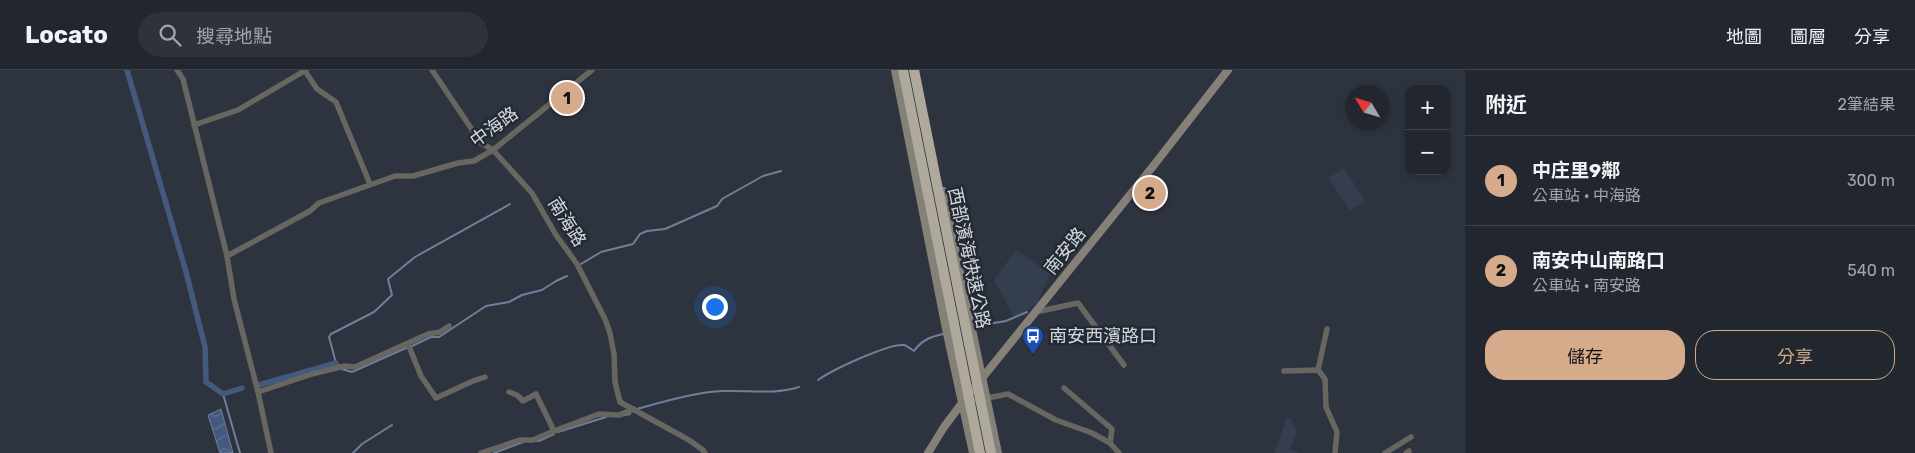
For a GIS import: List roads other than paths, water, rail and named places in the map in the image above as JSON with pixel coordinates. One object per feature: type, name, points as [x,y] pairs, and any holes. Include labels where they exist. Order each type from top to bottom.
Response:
[{"type":"highway","name":"西部濱海快速公路","points":[[903,70],[980,453]]},
{"type":"highway","name":"西部濱海快速公路","points":[[916,70],[991,453]]},
{"type":"street","points":[[177,70],[183,79],[227,256],[234,299],[258,392],[271,453]]},
{"type":"street","points":[[194,125],[238,110],[305,70],[317,89],[336,102],[370,184]]},
{"type":"street","name":"南海路","points":[[432,70],[481,143],[493,150],[532,193],[576,264],[601,311],[610,333],[614,354],[615,382],[620,402],[689,440],[706,453]]},
{"type":"street","name":"中海路","points":[[227,256],[310,211],[319,203],[395,176],[413,176],[458,163],[474,161],[493,150],[592,70]]},
{"type":"street","points":[[895,70],[946,330],[973,453]]},
{"type":"street","points":[[916,70],[998,453]]},
{"type":"street","name":"南安路","points":[[928,453],[962,403],[1228,70]]},
{"type":"street","points":[[1036,312],[1078,303],[1124,365]]},
{"type":"street","points":[[258,392],[312,374],[345,366],[355,367],[428,334],[440,332],[449,326]]},
{"type":"street","points":[[1318,370],[1327,329]]},
{"type":"street","points":[[408,344],[421,376],[436,398],[485,377]]},
{"type":"street","points":[[1284,371],[1318,370]]},
{"type":"street","points":[[1318,370],[1325,379],[1326,407],[1337,432],[1335,453]]},
{"type":"street","points":[[1064,388],[1112,429],[1110,443]]},
{"type":"street","points":[[510,392],[517,395],[523,401],[536,394],[554,431]]},
{"type":"street","points":[[962,403],[1008,394],[1041,413],[1092,433],[1110,443],[1119,453]]},
{"type":"street","points":[[481,453],[520,440],[533,440],[599,414],[619,415],[634,409]]},
{"type":"street","points":[[1386,453],[1411,438]]},
{"type":"water","points":[[221,409],[233,453],[220,453],[208,415]]},
{"type":"waterway","points":[[127,70],[186,272],[205,347],[206,382],[223,394],[242,388]]},
{"type":"waterway","points":[[581,264],[601,252],[633,244],[640,234],[647,231],[665,229],[717,206],[722,199],[763,176],[781,171]]},
{"type":"waterway","points":[[339,365],[336,363],[329,337],[331,334],[374,312],[392,295],[388,279],[415,257],[510,204]]},
{"type":"waterway","points":[[412,346],[431,337],[439,337],[486,306],[509,302],[522,295],[542,290],[567,276]]},
{"type":"waterway","points":[[976,326],[1006,321],[1027,312]]},
{"type":"waterway","points":[[818,380],[847,364],[886,348],[904,345],[914,351],[920,344],[934,336],[943,334]]},
{"type":"waterway","points":[[342,369],[352,372],[406,348]]},
{"type":"waterway","points":[[259,385],[336,363]]},
{"type":"waterway","points":[[637,409],[701,393],[723,391],[770,392],[799,387]]},
{"type":"waterway","points":[[223,394],[240,453]]},
{"type":"waterway","points":[[620,416],[630,414]]},
{"type":"waterway","points":[[558,432],[606,417]]},
{"type":"waterway","points":[[353,453],[362,444],[392,425]]},
{"type":"waterway","points":[[535,441],[554,434]]},
{"type":"waterway","points":[[494,453],[523,442]]},
{"type":"place","name":"中庄里9鄰","points":[[567,98]]},
{"type":"place","name":"南安中山南路口","points":[[1150,193]]},
{"type":"place","name":"南安西濱路口","points":[[1033,355]]}]
